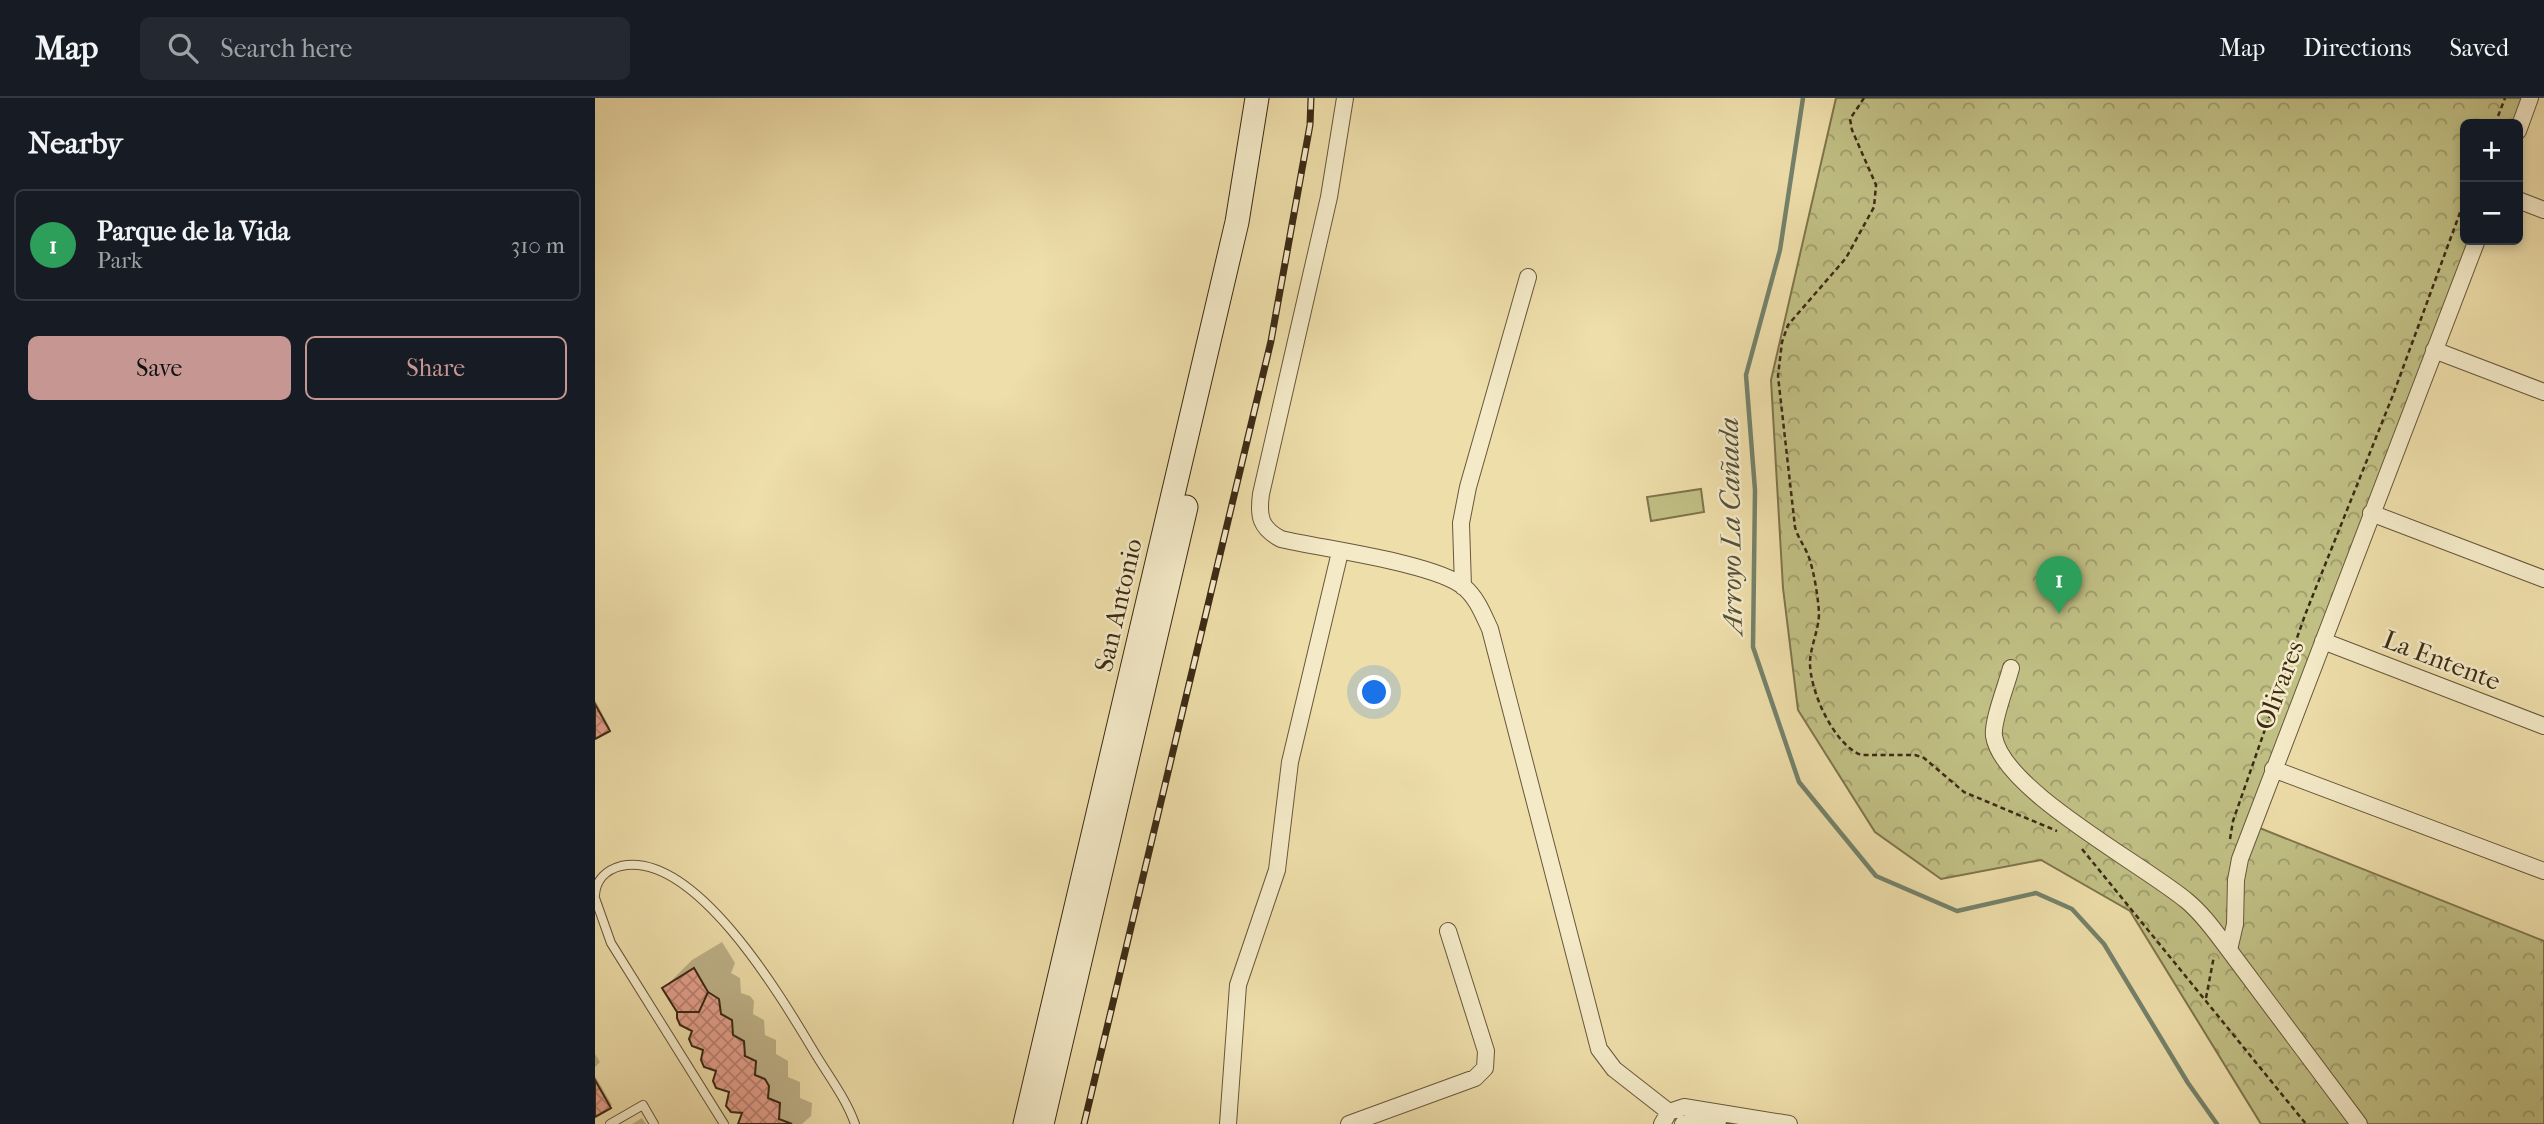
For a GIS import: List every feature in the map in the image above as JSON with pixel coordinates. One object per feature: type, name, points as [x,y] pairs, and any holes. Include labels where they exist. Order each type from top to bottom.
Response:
[{"type":"main road","name":"San Antonio","points":[[1025,1124],[1234,234],[1257,98]]},
{"type":"main road","name":"San Antonio","points":[[1042,1124],[1255,202],[1271,98]]},
{"type":"street","points":[[1345,98],[1329,197],[1259,509],[1260,519],[1270,533],[1340,552],[1430,570],[1463,587],[1473,597],[1490,629],[1599,1049],[1614,1069],[1665,1118],[1684,1108],[1789,1124]]},
{"type":"street","points":[[2522,119],[2530,98]]},
{"type":"street","points":[[2523,202],[2544,211]]},
{"type":"street","name":"Olivares","points":[[2229,950],[2235,924],[2236,880],[2240,859],[2475,245]]},
{"type":"street","points":[[1463,587],[1461,523],[1468,487],[1528,277]]},
{"type":"street","points":[[2434,350],[2544,392]]},
{"type":"street","points":[[2371,513],[2544,579]]},
{"type":"street","points":[[1229,1124],[1238,985],[1277,870],[1284,836],[1290,762],[1340,552]]},
{"type":"street","name":"La Entente","points":[[2323,640],[2544,726]]},
{"type":"street","points":[[2011,668],[1993,733],[1999,754],[2011,770],[2042,797],[2187,901],[2229,950],[2359,1124]]},
{"type":"street","points":[[2273,769],[2544,871]]},
{"type":"street","points":[[1349,1124],[1475,1078],[1485,1068],[1486,1051],[1448,931]]},
{"type":"street","points":[[1683,1124],[1702,1120],[1749,1118]]},
{"type":"lane","points":[[724,1124],[611,943],[595,897],[596,886],[604,874],[619,867],[635,865],[674,879],[699,897],[764,969],[855,1124]]},
{"type":"lane","points":[[610,1124],[643,1105],[654,1124]]},
{"type":"path","points":[[1864,98],[1850,119],[1852,130],[1876,185],[1874,207],[1846,258],[1789,326],[1782,342],[1778,376],[1795,527],[1798,542],[1808,555],[1819,614],[1810,660],[1811,685],[1842,744],[1852,751],[1861,755],[1915,755],[1924,758],[1964,792],[2059,831]]},
{"type":"path","points":[[2497,119],[2505,98]]},
{"type":"path","points":[[2229,843],[2233,821],[2305,615],[2393,395],[2460,213]]},
{"type":"path","points":[[2075,844],[2100,869],[2201,999],[2206,998]]},
{"type":"path","points":[[2218,937],[2206,998],[2306,1124]]},
{"type":"green space","points":[[1836,98],[2530,98],[2520,119],[2460,119],[2460,245],[2475,245],[2252,825],[2544,941],[2544,1124],[2261,1124],[2130,911],[2041,860],[1941,879],[1875,832],[1798,710],[1783,588],[1771,380]]},
{"type":"green space","points":[[1701,489],[1704,512],[1651,521],[1647,497]]},
{"type":"building","points":[[595,704],[610,731],[595,739]]},
{"type":"building","points":[[694,968],[708,992],[699,1012],[677,1012],[662,988]]},
{"type":"building","points":[[708,992],[719,999],[721,1014],[732,1020],[733,1035],[744,1041],[745,1056],[756,1061],[755,1075],[765,1079],[769,1086],[768,1098],[780,1103],[779,1119],[792,1124],[738,1124],[742,1113],[731,1112],[726,1106],[729,1092],[716,1088],[713,1081],[716,1071],[704,1067],[701,1060],[703,1050],[692,1046],[689,1039],[692,1031],[680,1025],[677,1018],[677,1012],[699,1012]]},
{"type":"building","points":[[595,1080],[611,1108],[595,1117]]},
{"type":"waterway","name":"Arroyo La Cañada","points":[[1803,98],[1780,250],[1746,375],[1755,490],[1753,647],[1799,782],[1876,876],[1957,911],[2036,893],[2072,909],[2104,944],[2188,1083],[2217,1124]]},
{"type":"railway","points":[[1084,1124],[1271,341],[1310,125],[1311,98]]},
{"type":"place","name":"Parque de la Vida","points":[[2059,614]]}]
